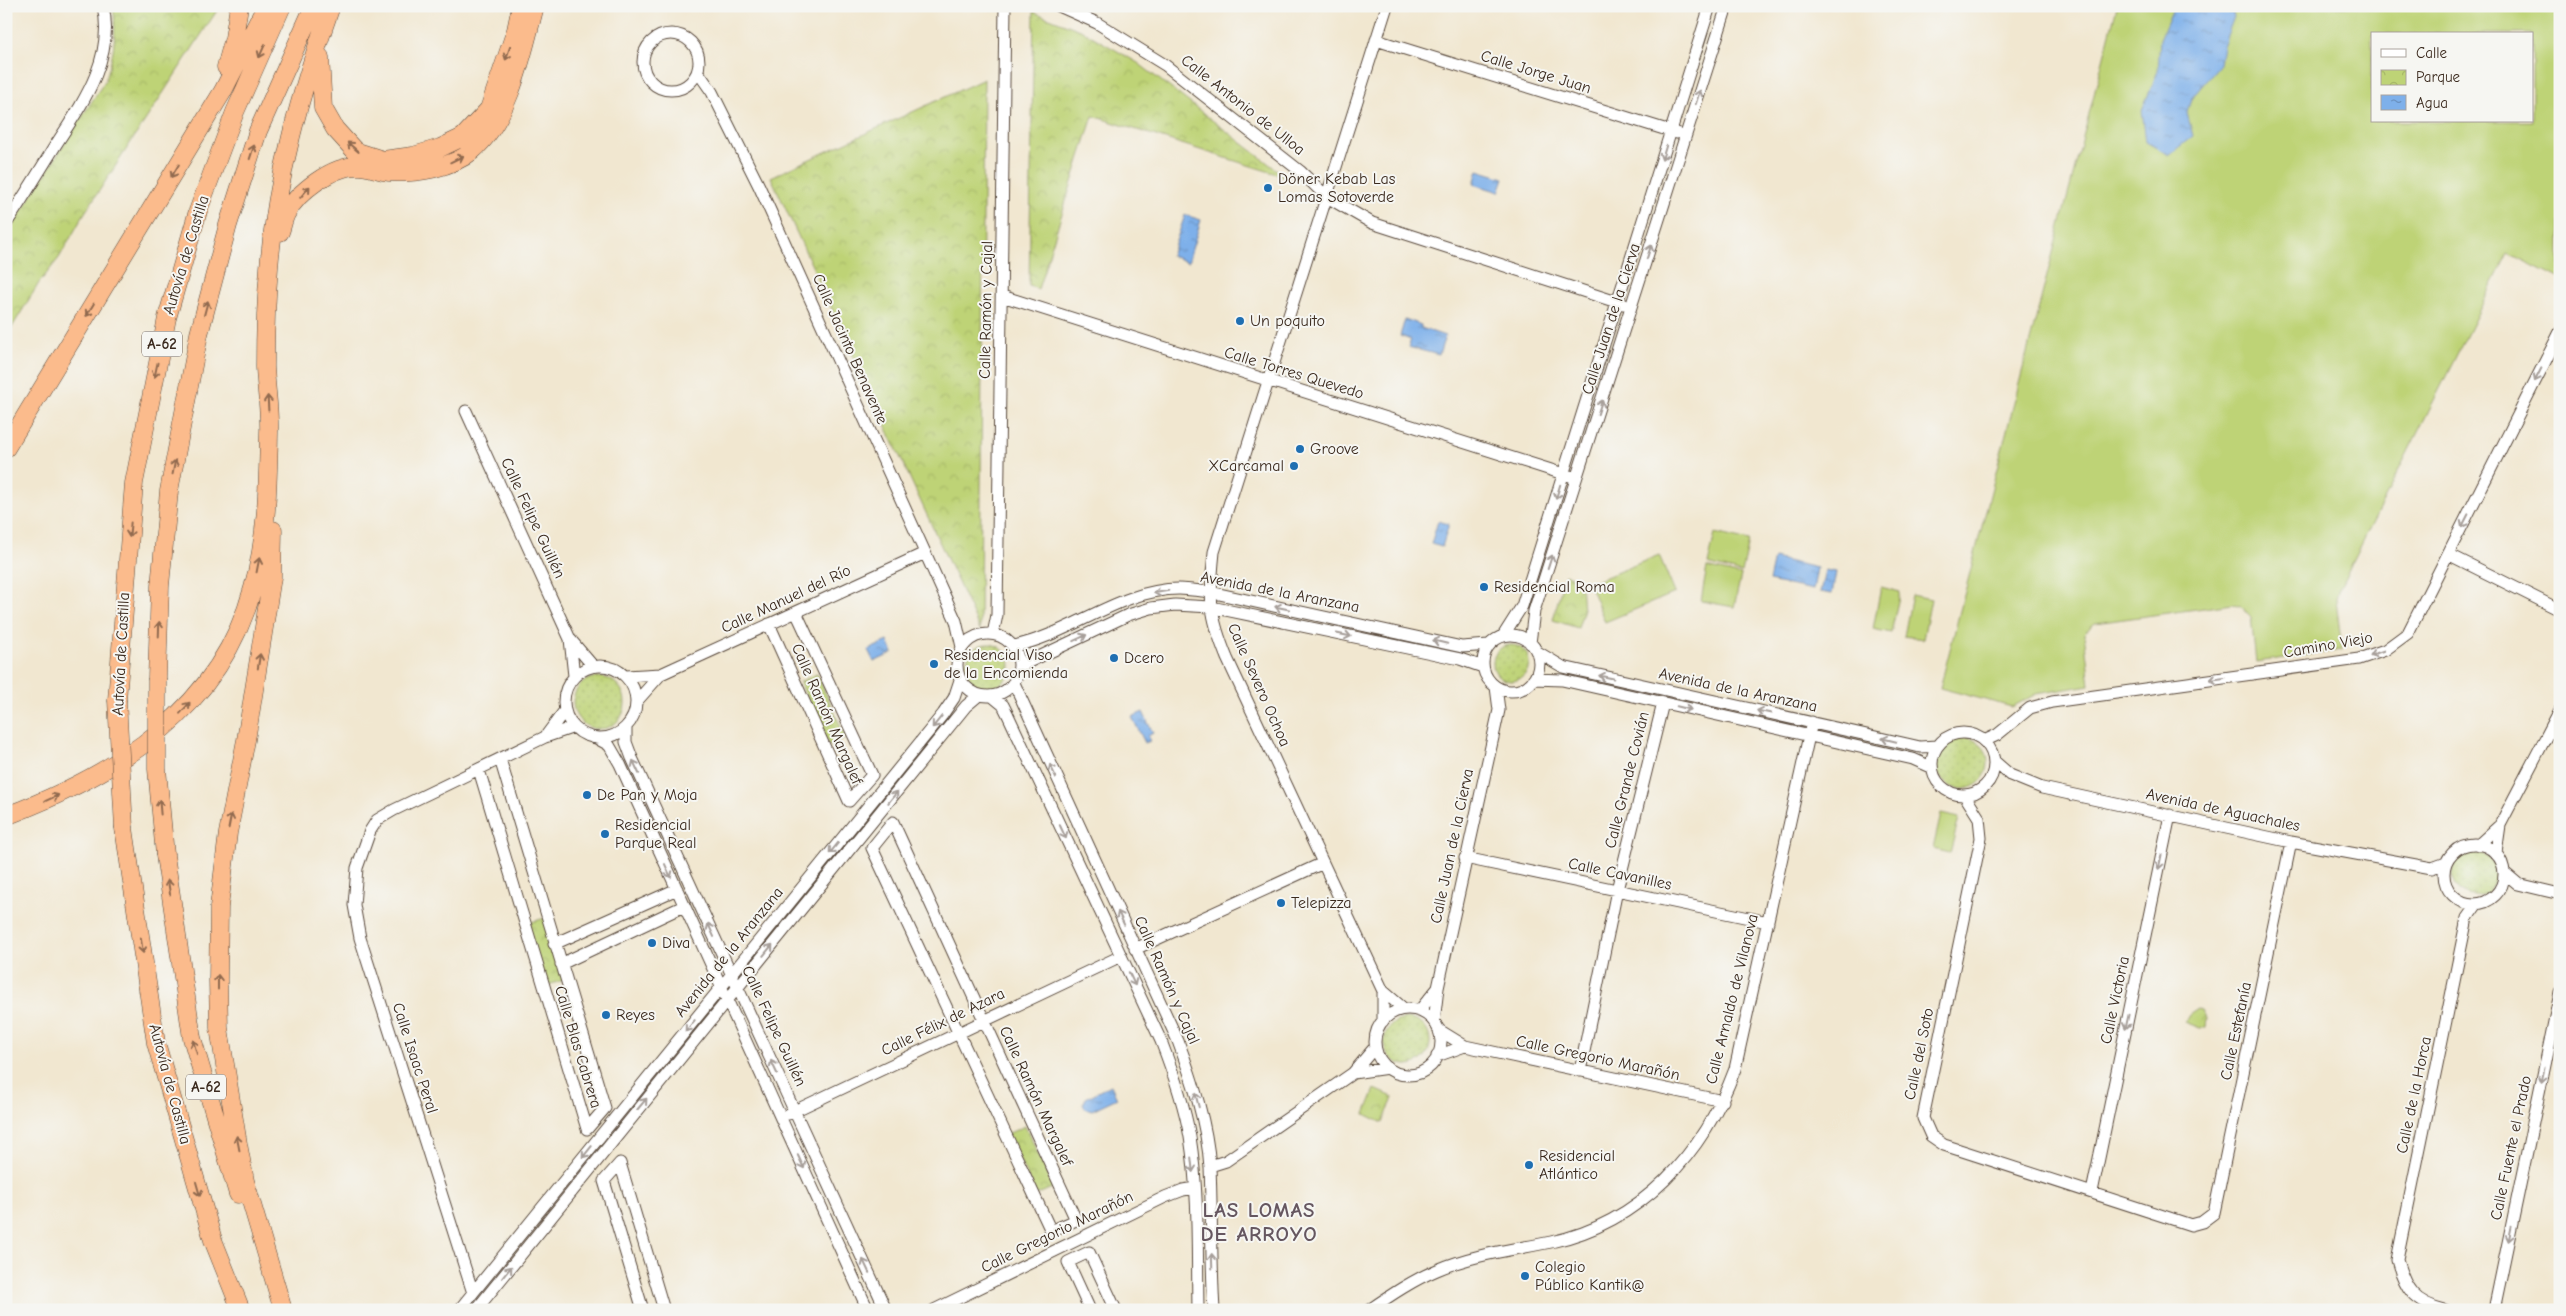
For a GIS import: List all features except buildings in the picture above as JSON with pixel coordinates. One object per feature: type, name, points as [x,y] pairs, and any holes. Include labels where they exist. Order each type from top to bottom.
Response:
[{"type":"highway","points":[[190,146],[224,72],[234,38],[239,6]]},
{"type":"highway","points":[[6,448],[223,91],[266,6]]},
{"type":"highway","name":"Autovía de Castilla","points":[[239,1310],[213,1240],[156,1043],[124,828],[116,700],[134,483],[167,318],[208,184],[235,112],[282,6]]},
{"type":"highway","name":"Autovía de Castilla","points":[[282,1310],[238,1196],[192,1038],[165,855],[157,769],[157,678],[160,586],[169,491],[199,334],[228,225],[258,131],[314,6]]},
{"type":"highway","points":[[282,1310],[246,1181],[225,1073],[218,1018],[219,907],[228,833],[246,740],[272,577],[274,478],[265,369],[269,266],[278,194],[292,131],[331,6]]},
{"type":"highway","points":[[321,34],[320,76],[323,108],[335,129],[355,151],[383,160],[413,156],[440,148],[462,137],[489,109],[516,30],[521,6]]},
{"type":"highway","points":[[269,266],[286,214],[311,184],[339,170],[358,166],[390,172],[435,169],[472,151],[498,120],[518,69],[535,6]]},
{"type":"highway","points":[[6,816],[56,796],[136,752],[166,728],[209,679],[242,621],[254,587],[262,535],[269,432]]},
{"type":"street","points":[[6,224],[89,93],[101,62],[106,20],[103,6]]},
{"type":"street","name":"Calle Ramón y Cajal","points":[[998,635],[1005,6]]},
{"type":"street","name":"Calle Antonio de Ulloa","points":[[1058,6],[1097,23],[1165,65],[1300,171],[1326,197],[1372,223],[1632,307]]},
{"type":"street","name":"Calle Severo Ochoa","points":[[1387,6],[1214,552],[1210,592],[1214,627],[1227,658],[1383,991],[1404,1009]]},
{"type":"street","name":"Calle Juan de la Cierva","points":[[1503,636],[1522,606],[1710,6]]},
{"type":"street","name":"Calle Juan de la Cierva","points":[[1533,647],[1534,611],[1727,6]]},
{"type":"street","points":[[668,34],[685,37],[696,48],[699,56],[698,72],[690,84],[678,90],[669,91],[652,84],[643,68],[646,49],[659,36],[668,34]]},
{"type":"street","name":"Calle Jorge Juan","points":[[1376,40],[1686,135]]},
{"type":"street","name":"Calle Jacinto Benavente","points":[[698,72],[712,92],[759,186],[956,620],[962,647]]},
{"type":"street","points":[[690,84],[712,92]]},
{"type":"street","name":"Calle Torres Quevedo","points":[[1002,296],[1268,382],[1577,478]]},
{"type":"street","name":"Camino Viejo","points":[[1984,741],[1997,734],[2030,708],[2052,702],[2359,659],[2385,650],[2408,632],[2560,332]]},
{"type":"street","name":"Calle Felipe Guillén","points":[[466,412],[570,639],[593,666]]},
{"type":"street","name":"Calle Manuel del Río","points":[[626,676],[661,674],[925,553]]},
{"type":"street","points":[[2448,554],[2560,610]]},
{"type":"street","name":"Avenida de la Aranzana","points":[[1014,646],[1037,641],[1121,603],[1148,594],[1178,589],[1210,592],[1462,647],[1489,645]]},
{"type":"street","name":"Avenida de la Aranzana","points":[[1020,666],[1128,615],[1151,608],[1175,605],[1211,606],[1460,659],[1483,667]]},
{"type":"street","name":"Calle Ramón Margalef","points":[[769,624],[849,801],[872,775],[796,612]]},
{"type":"street","name":"Calle Jacinto Benavente","points":[[956,620],[973,637]]},
{"type":"street","points":[[998,635],[1014,646],[1020,666],[1014,683],[1003,693],[992,696],[979,695],[972,692],[960,680],[956,664],[962,647],[973,637],[998,635]]},
{"type":"street","points":[[1513,635],[1533,647],[1538,670],[1534,679],[1524,688],[1512,691],[1496,688],[1487,679],[1483,667],[1483,656],[1489,645],[1503,636],[1513,635]]},
{"type":"street","name":"Calle Felipe Guillén","points":[[570,639],[574,676]]},
{"type":"street","name":"Avenida de la Aranzana","points":[[1533,647],[1563,667],[1920,747],[1937,746]]},
{"type":"street","points":[[593,666],[605,666],[616,669],[626,676],[632,684],[636,702],[632,720],[626,727],[617,733],[596,738],[584,734],[574,727],[567,717],[564,695],[574,676],[593,666]]},
{"type":"street","name":"Calle Manuel del Río","points":[[636,702],[661,674]]},
{"type":"street","name":"Avenida de la Aranzana","points":[[1534,679],[1550,678],[1663,703],[1913,759],[1931,767]]},
{"type":"street","name":"Avenida de la Aranzana","points":[[459,1310],[944,714],[954,698],[960,680]]},
{"type":"street","name":"Calle Ramón y Cajal","points":[[1014,683],[1178,1041],[1192,1078],[1204,1128],[1210,1166],[1214,1310]]},
{"type":"street","name":"Calle Juan de la Cierva","points":[[1436,1026],[1438,988],[1499,710],[1496,688]]},
{"type":"street","name":"Calle Juan de la Cierva","points":[[1499,710],[1512,691]]},
{"type":"street","name":"Avenida de la Aranzana","points":[[477,1309],[966,706],[979,695]]},
{"type":"street","name":"Calle Ramón y Cajal","points":[[992,696],[1003,705],[1008,715],[1161,1041],[1176,1080],[1190,1137],[1195,1188],[1198,1310]]},
{"type":"street","name":"Calle Grande Covián","points":[[1580,1071],[1617,890],[1663,703]]},
{"type":"street","points":[[545,737],[565,710]]},
{"type":"street","points":[[2560,710],[2500,825],[2496,853],[2505,873],[2518,884],[2560,894]]},
{"type":"street","name":"Calle Arnaldo de Vilanova","points":[[1369,1310],[1404,1286],[1438,1270],[1491,1252],[1553,1242],[1605,1224],[1636,1206],[1688,1158],[1723,1101],[1735,1069],[1812,722]]},
{"type":"street","points":[[479,770],[545,737],[574,727]]},
{"type":"street","name":"Calle Felipe Guillén","points":[[626,727],[626,742],[632,758],[886,1310]]},
{"type":"street","points":[[1960,733],[1971,734],[1984,741],[1991,750],[1994,761],[1992,776],[1984,787],[1977,792],[1965,796],[1943,789],[1936,780],[1931,767],[1937,746],[1946,737],[1960,733]]},
{"type":"street","name":"Calle Felipe Guillén","points":[[596,738],[609,745],[620,764],[868,1310]]},
{"type":"street","name":"Calle Blas Cabrera","points":[[479,770],[586,1129],[605,1108],[554,944],[500,759]]},
{"type":"street","name":"Avenida de Aguachales","points":[[1994,761],[2010,775],[2042,788],[2291,842],[2432,868],[2444,878]]},
{"type":"street","name":"Calle Isaac Peral","points":[[473,1293],[360,938],[354,905],[357,868],[370,831],[377,820],[479,770]]},
{"type":"street","name":"Avenida de Aguachales","points":[[1992,776],[2010,775]]},
{"type":"street","name":"Calle Ramón Margalef","points":[[860,788],[882,835],[893,822],[982,1021],[1076,1220],[1061,1226]]},
{"type":"street","name":"Calle del Soto","points":[[1977,792],[1977,813],[1981,827],[1981,838],[1923,1118],[1931,1136],[1944,1145],[2191,1225],[2202,1222]]},
{"type":"street","name":"Calle del Soto","points":[[1965,796],[1977,813]]},
{"type":"street","name":"Calle Victoria","points":[[2092,1192],[2170,815]]},
{"type":"street","points":[[2432,868],[2446,863],[2460,848],[2478,845],[2500,825]]},
{"type":"street","points":[[882,835],[872,848],[960,1032],[1051,1231],[1061,1226],[1076,1258]]},
{"type":"street","name":"Calle Estefanía","points":[[2202,1222],[2214,1213],[2291,842]]},
{"type":"street","points":[[2478,845],[2496,853]]},
{"type":"street","name":"Calle Cavanilles","points":[[1465,858],[1768,922]]},
{"type":"street","points":[[1135,949],[1323,863]]},
{"type":"street","points":[[2446,863],[2444,878],[2450,892],[2462,902],[2477,904],[2491,899],[2501,890],[2518,884]]},
{"type":"street","points":[[2501,890],[2505,873]]},
{"type":"street","points":[[554,944],[676,889]]},
{"type":"street","name":"Calle de la Horca","points":[[2462,902],[2467,918]]},
{"type":"street","name":"Calle de la Horca","points":[[2445,1310],[2430,1306],[2414,1296],[2402,1278],[2397,1260],[2467,918],[2477,904]]},
{"type":"street","points":[[561,964],[684,906]]},
{"type":"street","name":"Calle Félix de Azara","points":[[780,1117],[1121,956]]},
{"type":"street","name":"Calle Juan de la Cierva","points":[[1419,1011],[1438,988]]},
{"type":"street","name":"Calle Severo Ochoa","points":[[1383,991],[1383,1021]]},
{"type":"street","name":"Calle Fuente el Prado","points":[[2494,1310],[2560,993]]},
{"type":"street","points":[[1404,1009],[1419,1011],[1436,1026],[1440,1048],[1437,1056],[1424,1070],[1416,1074],[1397,1073],[1388,1068],[1378,1055],[1375,1047],[1378,1029],[1389,1015],[1404,1009]]},
{"type":"street","name":"Calle Gregorio Marañón","points":[[1436,1026],[1465,1046],[1723,1101]]},
{"type":"street","points":[[1437,1056],[1465,1046]]},
{"type":"street","points":[[1210,1166],[1234,1156],[1353,1073],[1375,1047]]},
{"type":"street","points":[[1353,1073],[1388,1068]]},
{"type":"street","points":[[643,1310],[604,1181],[620,1163],[664,1310]]},
{"type":"street","name":"Calle Gregorio Marañón","points":[[934,1310],[1164,1197],[1182,1190],[1195,1188]]},
{"type":"street","points":[[1090,1310],[1068,1262],[1089,1252],[1116,1310]]},
{"type":"green space","points":[[113,6],[220,6],[84,214],[59,258],[39,283],[6,337],[6,235],[105,81],[114,44]]},
{"type":"green space","points":[[2117,6],[2560,6],[2560,279],[2508,253],[2338,591],[2336,600],[2342,650],[2256,662],[2251,617],[2241,606],[2233,604],[2095,623],[2084,633],[2090,685],[2036,694],[2012,707],[1940,688]]},
{"type":"green space","points":[[1034,12],[1083,31],[1138,63],[1286,177],[1093,116],[1038,289],[1029,286]]},
{"type":"green space","points":[[984,79],[980,630],[771,177]]},
{"type":"green space","points":[[1715,533],[1749,541],[1742,573],[1708,564]]},
{"type":"green space","points":[[1659,555],[1675,593],[1605,622],[1589,584]]},
{"type":"green space","points":[[1707,567],[1741,575],[1734,607],[1701,601]]},
{"type":"green space","points":[[1565,574],[1581,582],[1583,612],[1578,628],[1553,620]]},
{"type":"green space","points":[[1881,587],[1900,592],[1891,633],[1873,629]]},
{"type":"green space","points":[[1912,595],[1931,599],[1923,639],[1904,636]]},
{"type":"green space","points":[[988,644],[1000,648],[1006,654],[1010,666],[1006,678],[1000,684],[988,688],[976,684],[970,678],[966,666],[970,654],[976,648]]},
{"type":"green space","points":[[1511,645],[1518,646],[1524,650],[1528,656],[1528,670],[1524,676],[1518,680],[1511,681],[1504,680],[1498,676],[1494,670],[1493,663],[1494,656],[1498,650],[1504,646]]},
{"type":"green space","points":[[817,674],[846,738],[829,746],[800,682]]},
{"type":"green space","points":[[594,677],[604,677],[618,684],[625,698],[625,708],[618,722],[604,729],[594,729],[584,725],[577,718],[573,708],[573,698],[577,688],[584,681]]},
{"type":"green space","points":[[1957,737],[1967,737],[1981,744],[1988,758],[1988,768],[1981,782],[1967,789],[1957,789],[1947,785],[1940,778],[1936,768],[1936,758],[1940,748],[1947,741]]},
{"type":"green space","points":[[1941,814],[1959,818],[1950,853],[1933,849]]},
{"type":"green space","points":[[2474,852],[2486,856],[2492,862],[2496,874],[2492,886],[2486,892],[2474,896],[2462,892],[2456,886],[2452,874],[2456,862],[2462,856]]},
{"type":"green space","points":[[545,918],[564,980],[545,986],[525,924]]},
{"type":"green space","points":[[2198,1009],[2202,1010],[2207,1017],[2206,1027],[2200,1028],[2185,1022],[2189,1015]]},
{"type":"green space","points":[[1402,1019],[1412,1019],[1426,1029],[1430,1042],[1426,1055],[1420,1061],[1412,1065],[1402,1065],[1388,1055],[1384,1047],[1384,1037],[1394,1023]]},
{"type":"green space","points":[[1375,1089],[1393,1097],[1383,1123],[1365,1114]]},
{"type":"green space","points":[[1025,1126],[1054,1187],[1036,1195],[1007,1134]]},
{"type":"water","points":[[2174,6],[2232,6],[2234,17],[2223,46],[2220,64],[2191,99],[2187,113],[2193,136],[2169,155],[2146,142],[2142,110],[2158,71],[2160,39]]},
{"type":"water","points":[[1478,170],[1504,178],[1499,192],[1474,184]]},
{"type":"water","points":[[1185,215],[1201,220],[1188,262],[1171,256]]},
{"type":"water","points":[[1405,319],[1421,325],[1421,328],[1445,336],[1439,355],[1408,347],[1411,340],[1400,336]]},
{"type":"water","points":[[1438,521],[1449,524],[1442,547],[1431,544]]},
{"type":"water","points":[[1774,558],[1817,568],[1813,590],[1769,581]]},
{"type":"water","points":[[1825,570],[1836,572],[1832,594],[1820,592]]},
{"type":"water","points":[[888,641],[893,653],[874,662],[868,650]]},
{"type":"water","points":[[1143,712],[1153,733],[1148,736],[1150,741],[1145,743],[1132,717]]},
{"type":"water","points":[[1111,1085],[1117,1098],[1092,1110],[1085,1108],[1083,1104],[1086,1098]]},
{"type":"place","name":"Döner Kebab Las Lomas Sotoverde","points":[[1268,188]]},
{"type":"place","name":"Un poquito","points":[[1240,321]]},
{"type":"place","name":"Groove","points":[[1300,449]]},
{"type":"place","name":"XCarcamal","points":[[1294,466]]},
{"type":"place","name":"Residencial Roma","points":[[1484,587]]},
{"type":"place","name":"Dcero","points":[[1114,658]]},
{"type":"place","name":"Residencial Viso de la Encomienda","points":[[934,664]]},
{"type":"place","name":"De Pan y Moja","points":[[587,795]]},
{"type":"place","name":"Residencial Parque Real","points":[[605,834]]},
{"type":"place","name":"Telepizza","points":[[1281,903]]},
{"type":"place","name":"Diva","points":[[652,943]]},
{"type":"place","name":"Reyes","points":[[606,1015]]},
{"type":"place","name":"Residencial Atlántico","points":[[1529,1165]]},
{"type":"place","name":"Colegio Público Kantik@","points":[[1525,1276]]},
{"type":"district","name":"LAS LOMAS DE ARROYO","points":[[1259,1222]]}]
